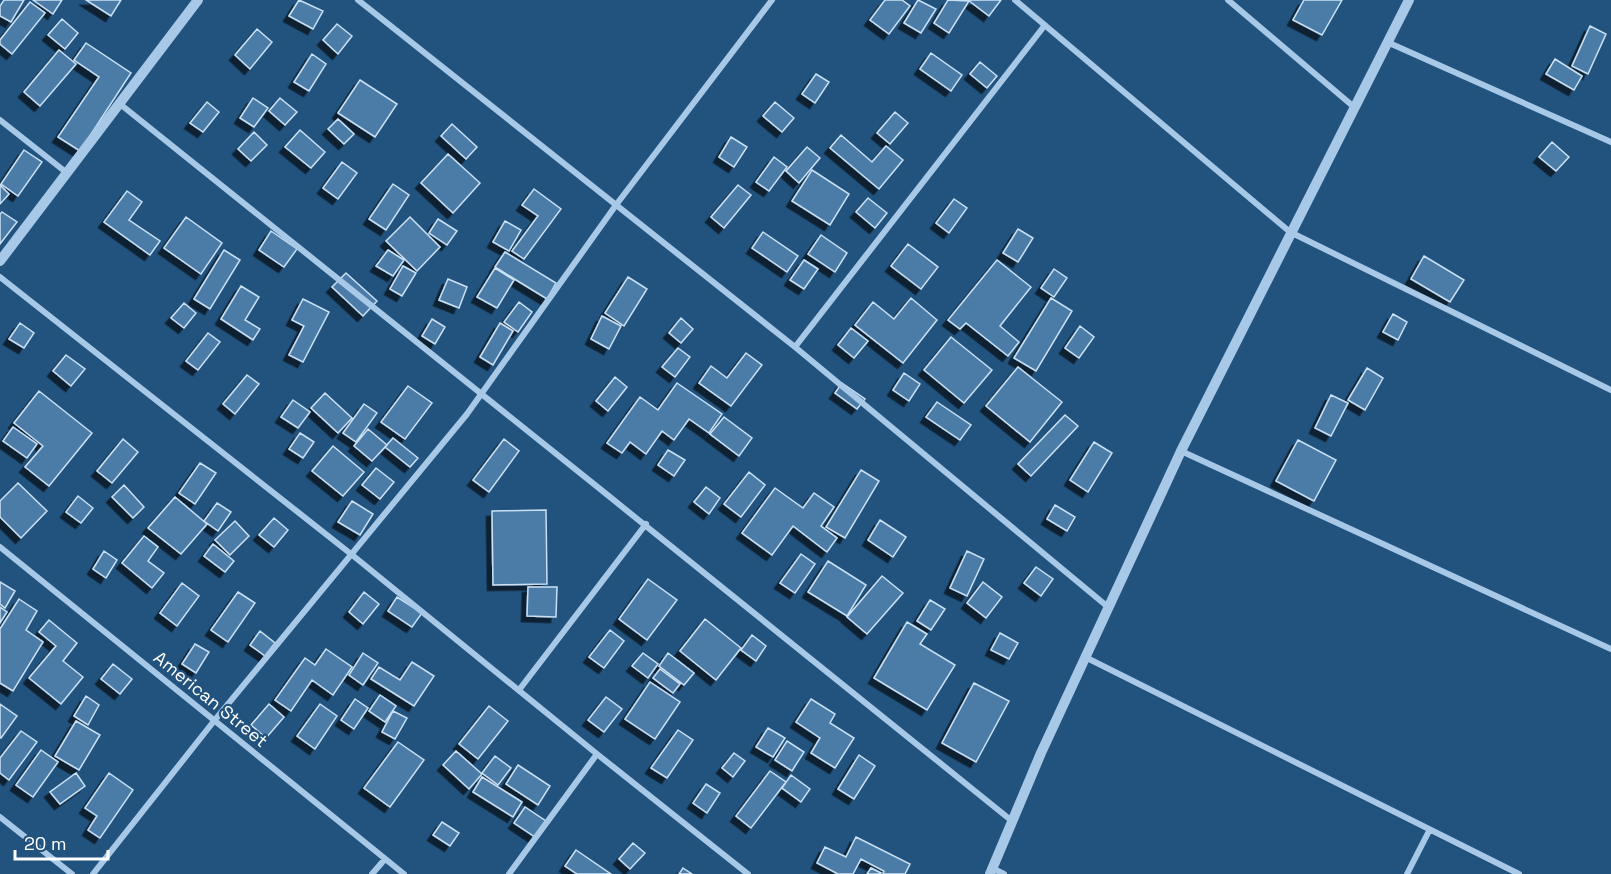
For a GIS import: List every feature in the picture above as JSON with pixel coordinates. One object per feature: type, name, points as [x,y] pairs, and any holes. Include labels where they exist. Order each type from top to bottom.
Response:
[{"type":"street","points":[[0,261],[198,0]]},
{"type":"street","points":[[358,0],[795,347],[1108,607]]},
{"type":"street","points":[[93,874],[214,721],[481,396],[616,205],[772,0]]},
{"type":"street","points":[[1016,0],[1290,232],[1611,390]]},
{"type":"street","points":[[1228,0],[1354,107]]},
{"type":"street","points":[[1004,874],[991,871],[1084,657],[1181,451],[1409,0]]},
{"type":"street","points":[[795,347],[1045,25]]},
{"type":"street","points":[[1387,42],[1611,142]]},
{"type":"street","points":[[120,104],[481,396],[646,524],[1012,821]]},
{"type":"street","points":[[0,120],[67,173]]},
{"type":"street","points":[[0,277],[351,554],[748,874]]},
{"type":"street","points":[[1181,451],[1611,650]]},
{"type":"street","points":[[519,690],[646,524]]},
{"type":"street","name":"American Street","points":[[0,547],[404,874]]},
{"type":"street","points":[[1084,657],[1428,831],[1519,874]]},
{"type":"street","points":[[509,874],[597,754]]},
{"type":"street","points":[[0,817],[72,874]]},
{"type":"street","points":[[1407,874],[1428,831]]},
{"type":"street","points":[[372,874],[384,859]]},
{"type":"building","points":[[4,0],[24,0],[11,22],[0,16],[0,6]]},
{"type":"building","points":[[33,0],[62,0],[53,14]]},
{"type":"building","points":[[86,0],[121,0],[111,16]]},
{"type":"building","points":[[299,0],[323,11],[313,29],[289,16]]},
{"type":"building","points":[[885,0],[902,0],[910,6],[889,34],[870,20]]},
{"type":"building","points":[[918,0],[936,9],[921,33],[904,23]]},
{"type":"building","points":[[948,0],[969,1],[949,33],[934,23]]},
{"type":"building","points":[[968,0],[1001,0],[989,16]]},
{"type":"building","points":[[1304,0],[1342,0],[1322,35],[1293,20]]},
{"type":"building","points":[[30,2],[45,13],[12,54],[0,44],[0,40]]},
{"type":"building","points":[[62,19],[78,33],[65,49],[48,35]]},
{"type":"building","points":[[337,24],[352,36],[338,54],[323,40]]},
{"type":"building","points":[[1590,26],[1606,34],[1588,74],[1572,66]]},
{"type":"building","points":[[257,29],[272,42],[250,69],[235,55]]},
{"type":"building","points":[[86,43],[131,73],[80,151],[58,137],[99,77],[74,60]]},
{"type":"building","points":[[59,50],[76,64],[40,106],[24,92]]},
{"type":"building","points":[[931,53],[962,75],[951,91],[920,69]]},
{"type":"building","points":[[312,54],[326,64],[309,91],[294,82]]},
{"type":"building","points":[[1555,59],[1582,76],[1574,90],[1546,74]]},
{"type":"building","points":[[980,62],[997,76],[987,88],[970,74]]},
{"type":"building","points":[[816,74],[829,82],[815,103],[802,94]]},
{"type":"building","points":[[360,80],[397,104],[375,137],[338,113]]},
{"type":"building","points":[[253,98],[268,108],[254,127],[240,118]]},
{"type":"building","points":[[280,98],[297,112],[285,125],[269,111]]},
{"type":"building","points":[[207,102],[219,112],[203,132],[190,123]]},
{"type":"building","points":[[775,102],[794,118],[782,132],[763,116]]},
{"type":"building","points":[[895,112],[908,123],[890,144],[877,133]]},
{"type":"building","points":[[338,119],[354,134],[344,144],[328,129]]},
{"type":"building","points":[[452,124],[477,147],[466,159],[441,136]]},
{"type":"building","points":[[300,130],[325,152],[311,168],[285,147]]},
{"type":"building","points":[[254,132],[267,145],[251,161],[238,149]]},
{"type":"building","points":[[841,135],[872,162],[886,146],[903,160],[879,189],[830,148]]},
{"type":"building","points":[[731,137],[747,147],[734,167],[719,157]]},
{"type":"building","points":[[1552,142],[1569,157],[1556,171],[1539,157]]},
{"type":"building","points":[[807,147],[820,158],[799,183],[786,171]]},
{"type":"building","points":[[24,150],[42,162],[18,196],[1,184]]},
{"type":"building","points":[[448,154],[480,183],[453,213],[421,183]]},
{"type":"building","points":[[774,157],[787,167],[769,191],[756,182]]},
{"type":"building","points":[[342,162],[357,173],[338,199],[323,188]]},
{"type":"building","points":[[812,170],[849,194],[830,225],[792,201]]},
{"type":"building","points":[[393,184],[409,195],[386,230],[369,219]]},
{"type":"building","points":[[0,185],[9,194],[0,204]]},
{"type":"building","points":[[738,185],[751,195],[724,228],[711,217]]},
{"type":"building","points":[[534,189],[561,209],[524,259],[512,251],[538,216],[522,205]]},
{"type":"building","points":[[127,191],[142,202],[129,220],[160,241],[150,255],[104,222]]},
{"type":"building","points":[[868,198],[887,213],[875,228],[856,212]]},
{"type":"building","points":[[954,199],[967,208],[949,233],[936,223]]},
{"type":"building","points":[[2,212],[17,222],[0,244],[0,214]]},
{"type":"building","points":[[186,217],[222,243],[201,274],[164,248]]},
{"type":"building","points":[[410,217],[440,247],[417,271],[386,241]]},
{"type":"building","points":[[438,219],[457,231],[447,245],[429,233]]},
{"type":"building","points":[[505,221],[521,230],[509,251],[493,242]]},
{"type":"building","points":[[1018,229],[1033,238],[1018,262],[1003,253]]},
{"type":"building","points":[[271,231],[297,249],[284,267],[259,250]]},
{"type":"building","points":[[763,232],[798,256],[787,272],[752,248]]},
{"type":"building","points":[[821,235],[847,253],[835,272],[808,254]]},
{"type":"building","points":[[908,244],[938,267],[921,289],[891,266]]},
{"type":"building","points":[[224,250],[240,260],[210,309],[194,299]]},
{"type":"building","points":[[388,250],[404,260],[393,276],[376,266]]},
{"type":"building","points":[[505,252],[556,283],[547,299],[495,267]]},
{"type":"building","points":[[1424,256],[1464,280],[1450,302],[1411,279]]},
{"type":"building","points":[[804,260],[818,269],[804,289],[790,280]]},
{"type":"building","points":[[997,260],[1031,287],[1000,326],[1019,342],[1008,356],[966,323],[960,329],[948,320]]},
{"type":"building","points":[[403,266],[416,273],[402,296],[390,289]]},
{"type":"building","points":[[495,268],[514,280],[497,308],[477,297]]},
{"type":"building","points":[[1054,269],[1067,278],[1054,297],[1041,288]]},
{"type":"building","points":[[346,273],[377,301],[363,316],[332,287]]},
{"type":"building","points":[[628,277],[647,289],[624,326],[605,313]]},
{"type":"building","points":[[448,279],[467,287],[459,308],[439,300]]},
{"type":"building","points":[[241,286],[259,297],[245,320],[260,329],[253,340],[221,319]]},
{"type":"building","points":[[911,298],[937,320],[903,363],[855,325],[873,302],[894,319]]},
{"type":"building","points":[[1051,298],[1072,311],[1036,371],[1014,358]]},
{"type":"building","points":[[303,299],[329,312],[303,362],[289,355],[304,326],[292,320]]},
{"type":"building","points":[[519,302],[532,312],[518,332],[504,322]]},
{"type":"building","points":[[184,303],[196,313],[184,328],[171,318]]},
{"type":"building","points":[[1393,314],[1407,322],[1398,340],[1383,332]]},
{"type":"building","points":[[602,316],[621,326],[609,349],[591,339]]},
{"type":"building","points":[[681,318],[693,329],[681,343],[669,333]]},
{"type":"building","points":[[432,319],[445,327],[435,344],[422,336]]},
{"type":"building","points":[[20,323],[34,333],[24,348],[9,339]]},
{"type":"building","points":[[500,323],[513,331],[493,365],[480,357]]},
{"type":"building","points":[[1080,326],[1094,337],[1079,358],[1065,348]]},
{"type":"building","points":[[851,328],[868,341],[854,358],[838,345]]},
{"type":"building","points":[[208,333],[220,342],[198,370],[186,361]]},
{"type":"building","points":[[951,337],[992,370],[964,403],[924,370]]},
{"type":"building","points":[[678,348],[690,357],[675,377],[662,367]]},
{"type":"building","points":[[746,353],[762,365],[731,406],[699,383],[711,366],[727,378]]},
{"type":"building","points":[[66,355],[85,369],[71,386],[53,371]]},
{"type":"building","points":[[1018,367],[1062,402],[1030,442],[986,406]]},
{"type":"building","points":[[1367,368],[1383,378],[1365,410],[1348,400]]},
{"type":"building","points":[[904,373],[920,384],[909,401],[893,390]]},
{"type":"building","points":[[247,375],[259,384],[235,414],[223,404]]},
{"type":"building","points":[[615,377],[627,387],[608,411],[596,401]]},
{"type":"building","points":[[677,383],[722,414],[709,433],[689,419],[674,440],[662,431],[646,454],[630,442],[622,453],[607,443],[640,397],[658,410]]},
{"type":"building","points":[[842,383],[865,399],[857,409],[835,393]]},
{"type":"building","points":[[408,386],[432,403],[405,439],[381,422]]},
{"type":"building","points":[[39,391],[92,433],[49,486],[25,467],[43,446],[14,423]]},
{"type":"building","points":[[325,393],[352,418],[338,433],[311,408]]},
{"type":"building","points":[[1331,395],[1348,403],[1331,436],[1315,428]]},
{"type":"building","points":[[293,400],[310,412],[298,428],[281,417]]},
{"type":"building","points":[[937,402],[971,425],[960,440],[926,417]]},
{"type":"building","points":[[364,404],[377,413],[356,442],[343,433]]},
{"type":"building","points":[[1065,415],[1078,426],[1031,476],[1018,464]]},
{"type":"building","points":[[724,417],[752,438],[739,456],[710,434]]},
{"type":"building","points":[[13,427],[37,444],[27,458],[3,441]]},
{"type":"building","points":[[368,429],[387,445],[372,461],[354,446]]},
{"type":"building","points":[[300,433],[314,442],[303,458],[289,449]]},
{"type":"building","points":[[393,438],[418,458],[410,467],[385,447]]},
{"type":"building","points":[[123,439],[138,452],[112,483],[97,471]]},
{"type":"building","points":[[504,439],[519,451],[489,492],[473,480]]},
{"type":"building","points":[[1298,440],[1336,460],[1314,501],[1276,481]]},
{"type":"building","points":[[1094,442],[1112,453],[1088,492],[1070,480]]},
{"type":"building","points":[[333,446],[364,472],[343,496],[312,471]]},
{"type":"building","points":[[668,450],[685,460],[674,476],[658,465]]},
{"type":"building","points":[[200,463],[216,473],[195,504],[179,493]]},
{"type":"building","points":[[376,468],[394,482],[380,499],[362,485]]},
{"type":"building","points":[[861,470],[879,481],[845,538],[826,527]]},
{"type":"building","points":[[749,472],[765,485],[741,517],[724,504]]},
{"type":"building","points":[[18,483],[47,511],[21,538],[0,517],[0,501]]},
{"type":"building","points":[[124,485],[144,507],[133,518],[112,497]]},
{"type":"building","points":[[706,487],[720,498],[709,514],[694,502]]},
{"type":"building","points":[[775,488],[803,508],[814,493],[834,507],[821,526],[837,538],[827,552],[793,526],[772,555],[742,533]]},
{"type":"building","points":[[78,496],[93,508],[81,523],[66,512]]},
{"type":"building","points":[[175,497],[207,524],[181,554],[148,528]]},
{"type":"building","points":[[352,501],[373,514],[360,535],[338,522]]},
{"type":"building","points":[[217,503],[231,512],[218,531],[204,521]]},
{"type":"building","points":[[1055,505],[1075,517],[1067,531],[1047,519]]},
{"type":"building","points":[[546,510],[547,584],[493,585],[492,511]]},
{"type":"building","points":[[274,518],[288,530],[274,547],[259,535]]},
{"type":"building","points":[[880,520],[906,537],[893,557],[868,540]]},
{"type":"building","points":[[235,521],[249,536],[230,555],[215,540]]},
{"type":"building","points":[[144,536],[158,547],[148,561],[164,573],[152,588],[122,563]]},
{"type":"building","points":[[213,544],[234,561],[225,572],[204,556]]},
{"type":"building","points":[[104,551],[117,560],[106,578],[93,569]]},
{"type":"building","points":[[967,551],[984,559],[967,596],[950,588]]},
{"type":"building","points":[[801,554],[815,564],[795,593],[780,583]]},
{"type":"building","points":[[828,561],[866,585],[847,616],[808,592]]},
{"type":"building","points":[[1036,567],[1053,579],[1041,596],[1024,583]]},
{"type":"building","points":[[882,576],[903,593],[867,634],[847,617]]},
{"type":"building","points":[[648,579],[677,600],[647,640],[619,619]]},
{"type":"building","points":[[0,582],[15,591],[5,608],[0,604]]},
{"type":"building","points":[[983,582],[1002,597],[986,618],[967,603]]},
{"type":"building","points":[[182,583],[199,596],[177,626],[160,613]]},
{"type":"building","points":[[528,587],[557,587],[556,617],[527,616]]},
{"type":"building","points":[[238,592],[255,603],[228,642],[211,630]]},
{"type":"building","points":[[364,592],[379,604],[363,624],[349,612]]},
{"type":"building","points":[[397,597],[422,613],[412,627],[388,611]]},
{"type":"building","points":[[19,599],[37,611],[26,630],[43,642],[13,691],[0,683],[0,629]]},
{"type":"building","points":[[930,600],[945,609],[931,630],[917,621]]},
{"type":"building","points":[[0,607],[7,612],[0,623]]},
{"type":"building","points":[[705,619],[741,648],[716,680],[680,651]]},
{"type":"building","points":[[49,620],[77,643],[63,661],[83,677],[61,704],[29,678],[56,646],[39,632]]},
{"type":"building","points":[[907,622],[927,634],[920,644],[955,665],[927,710],[874,678]]},
{"type":"building","points":[[610,630],[624,641],[604,668],[589,657]]},
{"type":"building","points":[[260,631],[275,643],[265,656],[250,645]]},
{"type":"building","points":[[1000,633],[1018,643],[1009,659],[991,650]]},
{"type":"building","points":[[752,635],[766,646],[756,661],[741,650]]},
{"type":"building","points":[[195,644],[209,652],[196,673],[182,664]]},
{"type":"building","points":[[326,649],[352,667],[333,695],[312,680],[291,711],[275,700],[305,658],[315,665]]},
{"type":"building","points":[[363,653],[378,663],[363,685],[349,675]]},
{"type":"building","points":[[643,653],[658,664],[648,678],[632,666]]},
{"type":"building","points":[[668,653],[694,673],[684,685],[659,666]]},
{"type":"building","points":[[412,662],[434,676],[414,706],[371,679],[379,667],[400,680]]},
{"type":"building","points":[[113,664],[132,679],[120,694],[101,679]]},
{"type":"building","points":[[660,669],[680,684],[673,693],[653,678]]},
{"type":"building","points":[[650,682],[680,702],[655,739],[625,719]]},
{"type":"building","points":[[974,683],[1009,701],[976,762],[942,743]]},
{"type":"building","points":[[380,695],[396,706],[385,722],[369,711]]},
{"type":"building","points":[[86,696],[99,705],[88,725],[74,716]]},
{"type":"building","points":[[606,697],[622,709],[604,732],[588,720]]},
{"type":"building","points":[[355,699],[368,708],[354,729],[341,720]]},
{"type":"building","points":[[811,699],[835,714],[830,723],[854,738],[835,768],[811,753],[820,738],[796,722]]},
{"type":"building","points":[[0,704],[17,716],[1,738],[0,738]]},
{"type":"building","points":[[269,704],[284,717],[266,738],[251,725]]},
{"type":"building","points":[[320,704],[337,716],[315,749],[297,736]]},
{"type":"building","points":[[489,706],[508,721],[478,759],[459,744]]},
{"type":"building","points":[[393,711],[407,718],[395,739],[382,732]]},
{"type":"building","points":[[76,721],[100,735],[79,770],[55,756]]},
{"type":"building","points":[[768,728],[785,738],[773,757],[756,747]]},
{"type":"building","points":[[678,730],[693,740],[667,778],[651,768]]},
{"type":"building","points":[[21,731],[37,742],[9,780],[0,773],[0,758]]},
{"type":"building","points":[[787,741],[804,752],[792,771],[775,760]]},
{"type":"building","points":[[398,742],[424,760],[390,807],[364,788]]},
{"type":"building","points":[[41,750],[58,762],[33,797],[16,785]]},
{"type":"building","points":[[456,751],[482,774],[469,789],[443,765]]},
{"type":"building","points":[[734,753],[745,761],[733,777],[722,768]]},
{"type":"building","points":[[859,755],[875,766],[854,799],[838,789]]},
{"type":"building","points":[[495,756],[511,768],[498,785],[482,773]]},
{"type":"building","points":[[518,765],[550,786],[538,805],[506,784]]},
{"type":"building","points":[[770,771],[786,782],[751,828],[736,816]]},
{"type":"building","points":[[76,773],[85,786],[60,804],[50,792]]},
{"type":"building","points":[[109,773],[133,790],[100,838],[88,830],[97,816],[85,808]]},
{"type":"building","points":[[791,775],[810,789],[801,802],[782,788]]},
{"type":"building","points":[[482,777],[522,802],[513,817],[473,792]]},
{"type":"building","points":[[706,784],[720,793],[707,813],[693,803]]},
{"type":"building","points":[[525,807],[546,821],[535,837],[514,823]]},
{"type":"building","points":[[442,822],[459,833],[450,846],[433,835]]},
{"type":"building","points":[[856,837],[910,864],[905,874],[883,874],[884,871],[861,859],[853,874],[838,874],[817,863],[825,847],[846,857]]},
{"type":"building","points":[[633,843],[645,853],[630,869],[619,859]]},
{"type":"building","points":[[576,850],[611,874],[577,874],[565,866]]},
{"type":"building","points":[[683,868],[692,874],[679,874]]},
{"type":"building","points":[[871,868],[881,873],[867,874]]}]
